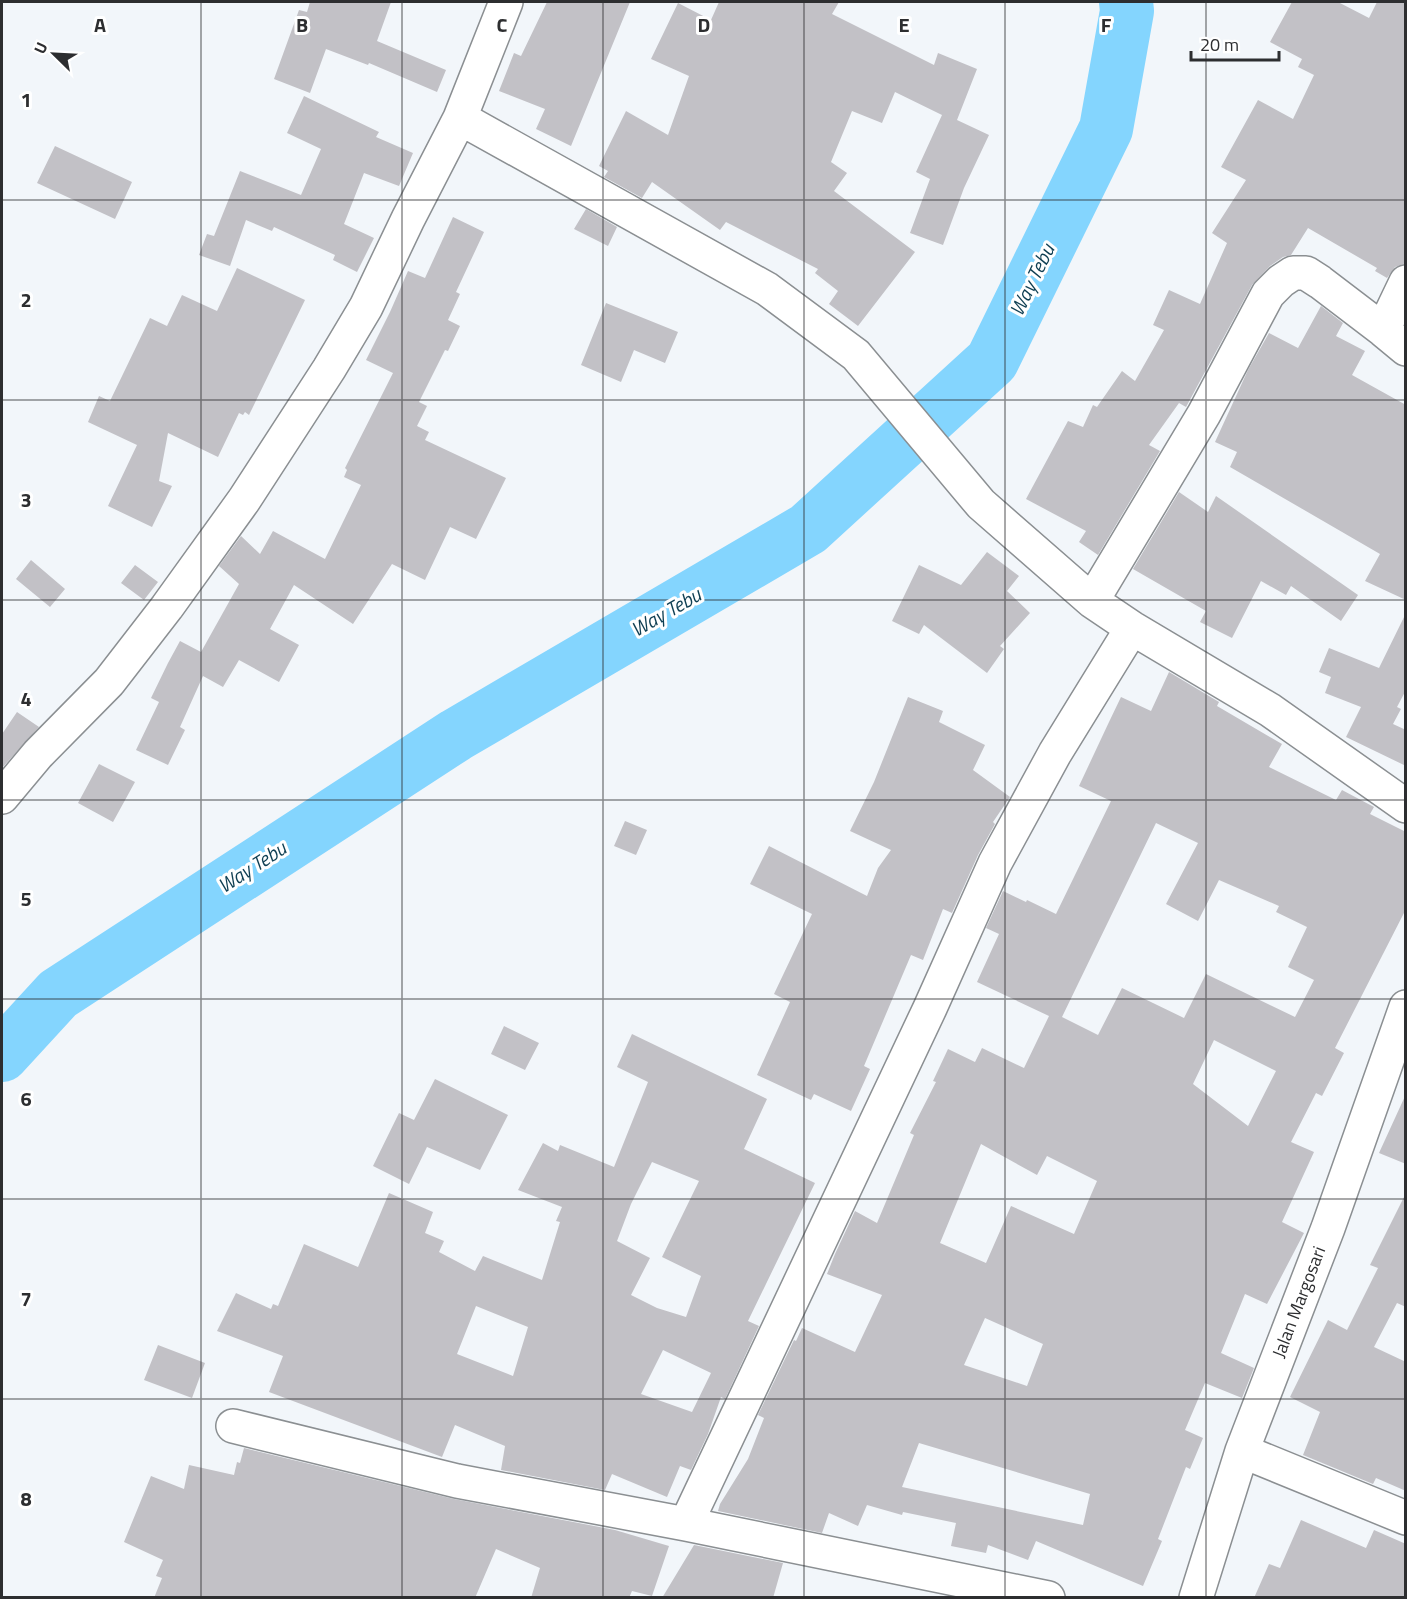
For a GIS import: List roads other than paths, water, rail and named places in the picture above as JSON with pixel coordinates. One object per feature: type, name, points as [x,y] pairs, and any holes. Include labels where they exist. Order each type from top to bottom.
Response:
[{"type":"street","points":[[2,797],[38,754],[109,682],[167,607],[244,500],[330,369],[366,307],[459,118],[506,2]]},
{"type":"street","points":[[459,118],[767,289],[856,355],[981,504],[1092,602],[1270,710],[1406,806]]},
{"type":"street","points":[[1092,602],[1204,414],[1268,294],[1293,273],[1306,273],[1394,340],[1406,282]]},
{"type":"street","points":[[686,1524],[930,1008],[995,863],[1055,753],[1132,628]]},
{"type":"street","name":"Jalan Margosari","points":[[1196,1598],[1242,1451],[1328,1228],[1406,1007]]},
{"type":"street","points":[[233,1426],[457,1481],[686,1524],[1048,1598]]},
{"type":"street","points":[[1242,1451],[1406,1518]]},
{"type":"waterway","name":"Way Tebu","points":[[2,1055],[58,994],[456,735],[808,529],[992,361],[1106,129],[1127,11],[1126,2]]}]
